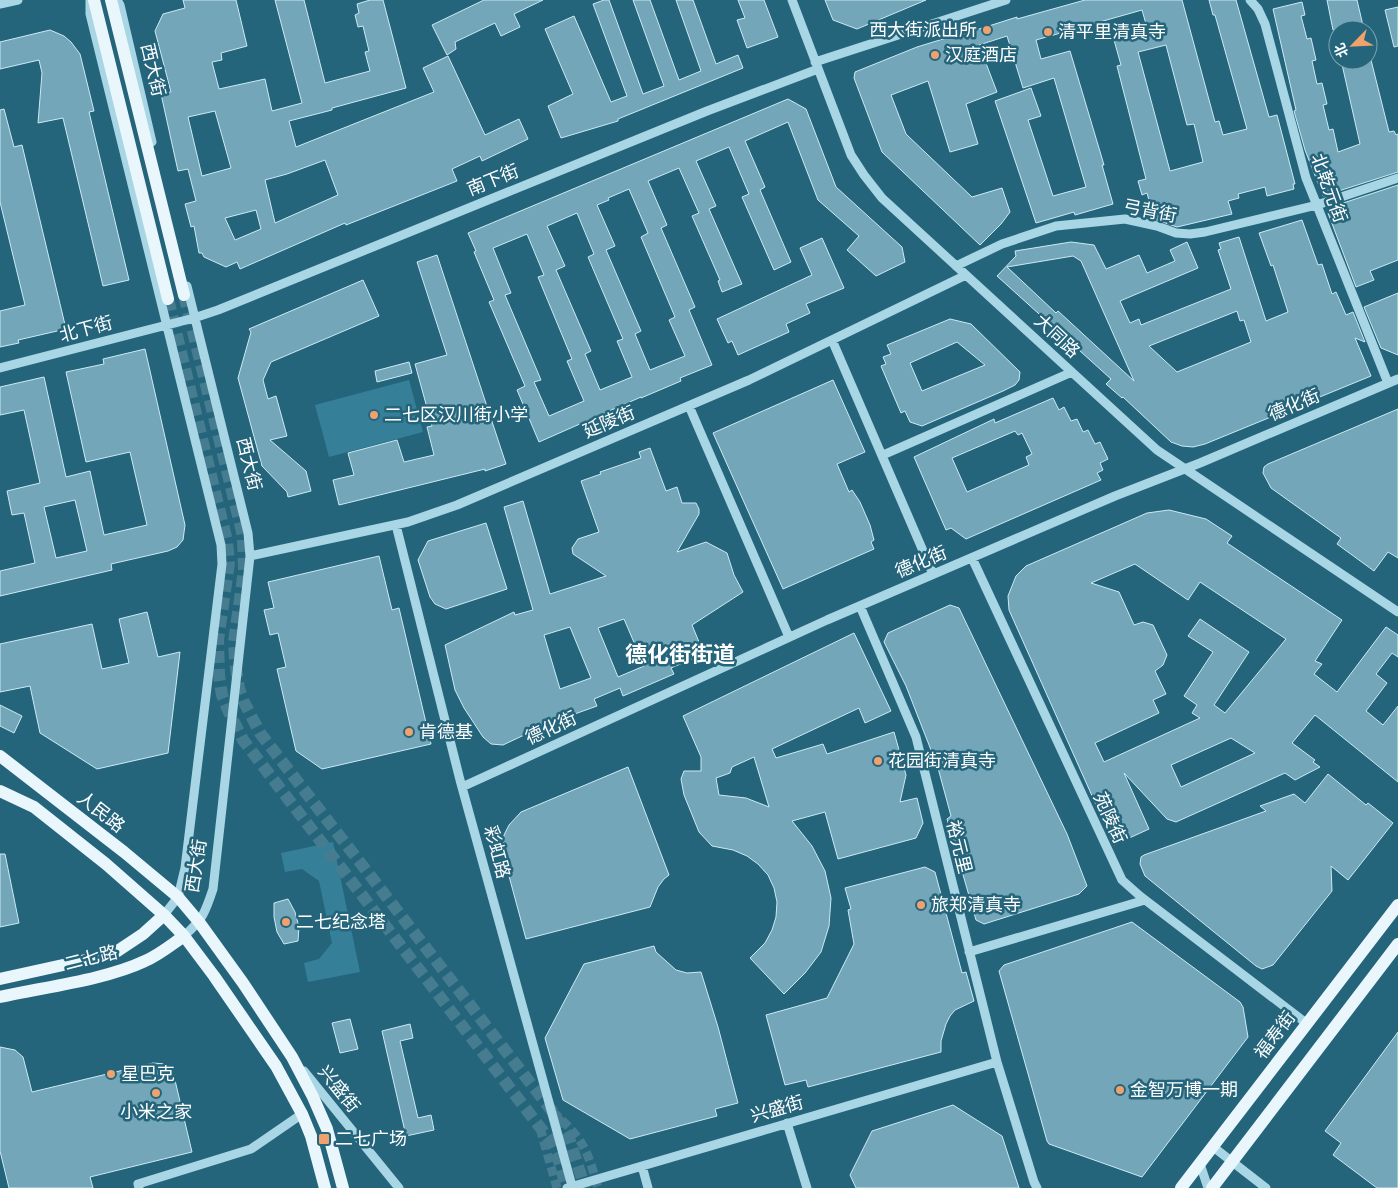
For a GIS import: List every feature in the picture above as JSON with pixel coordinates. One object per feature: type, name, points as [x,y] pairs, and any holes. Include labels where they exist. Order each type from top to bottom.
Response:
[{"type":"main road","points":[[94,0],[168,299]]},
{"type":"main road","name":"西大街","points":[[111,0],[184,296]]},
{"type":"main road","name":"人民路","points":[[0,756],[124,852],[178,897],[199,922],[244,984],[292,1057],[327,1129],[343,1188]]},
{"type":"main road","points":[[0,791],[34,808],[106,864],[164,915],[184,936],[276,1066],[302,1114],[314,1145],[325,1188]]},
{"type":"main road","name":"福寿街","points":[[1181,1188],[1398,905]]},
{"type":"main road","name":"二七路","points":[[0,979],[114,954],[143,934],[164,915]]},
{"type":"main road","name":"二七路","points":[[0,997],[94,977],[130,967],[150,958],[184,936]]},
{"type":"main road","points":[[1212,1188],[1398,944]]},
{"type":"street","points":[[0,4],[18,0]]},
{"type":"street","name":"西大街","points":[[90,0],[90,14],[221,545],[222,564],[186,868],[178,897],[164,915]]},
{"type":"street","name":"西大街","points":[[117,0],[120,5],[194,318],[248,533],[250,556],[212,889],[204,915],[184,936]]},
{"type":"street","name":"大同路","points":[[792,0],[851,155],[882,198],[1157,450],[1398,612]]},
{"type":"street","points":[[816,65],[1006,0]]},
{"type":"street","name":"北乾元街","points":[[1250,0],[1258,9],[1265,24],[1306,178],[1388,384]]},
{"type":"street","name":"南下街","points":[[180,322],[707,111],[816,65]]},
{"type":"street","name":"弓背街","points":[[956,266],[1002,244],[1056,226],[1125,219],[1157,226],[1176,233],[1205,232],[1317,205],[1398,178]]},
{"type":"street","name":"延陵街","points":[[250,556],[396,525],[457,505],[749,380],[966,275]]},
{"type":"street","name":"北下街","points":[[0,368],[180,322]]},
{"type":"street","points":[[832,340],[933,574]]},
{"type":"street","points":[[883,455],[1072,372]]},
{"type":"street","name":"德化街","points":[[462,787],[789,637],[933,574],[1115,496],[1398,380]]},
{"type":"street","points":[[689,406],[789,637]]},
{"type":"street","name":"彩虹路","points":[[396,525],[462,787],[569,1187]]},
{"type":"street","name":"苑陵街","points":[[972,558],[1122,880],[1145,900],[1306,1023]]},
{"type":"street","name":"裕元里","points":[[860,606],[916,737],[997,1062],[1037,1188]]},
{"type":"street","points":[[969,952],[1145,900]]},
{"type":"street","name":"兴盛街","points":[[292,1057],[399,1188]]},
{"type":"street","name":"兴盛街","points":[[569,1187],[997,1062]]},
{"type":"street","points":[[139,1188],[138,1184],[251,1149],[302,1114]]},
{"type":"street","points":[[787,1124],[807,1188]]},
{"type":"street","points":[[1212,1146],[1266,1188]]},
{"type":"street","points":[[1200,1164],[1208,1188]]},
{"type":"street","points":[[642,1166],[648,1188]]},
{"type":"shaded area","points":[[409,380],[423,432],[329,457],[315,405]]},
{"type":"shaded area","points":[[333,842],[360,972],[308,982],[304,963],[319,959],[332,943],[319,881],[302,869],[285,872],[281,853]]},
{"type":"building","points":[[183,0],[236,0],[247,46],[221,53],[222,60],[212,62],[219,89],[265,79],[272,111],[302,103],[275,0],[304,0],[325,83],[370,71],[365,52],[369,51],[363,26],[358,27],[355,15],[359,13],[357,4],[370,0],[383,0],[406,88],[289,121],[296,147],[434,92],[423,68],[448,56],[485,135],[519,119],[528,139],[482,161],[480,156],[452,169],[457,181],[346,225],[345,223],[240,269],[237,262],[226,267],[199,253],[194,226],[191,227],[185,204],[196,201],[188,169],[178,171],[161,94],[171,92],[155,31],[163,14],[185,8]],"holes":[[[215,111],[231,168],[202,176],[188,117]],[[325,160],[338,195],[275,223],[265,180]],[[256,210],[261,229],[235,240],[225,218]]]},
{"type":"building","points":[[484,0],[543,0],[514,14],[520,27],[501,36],[495,23],[455,42],[456,49],[447,55],[432,25]]},
{"type":"building","points":[[609,0],[643,94],[664,86],[633,0],[650,0],[679,80],[701,71],[676,0],[693,0],[716,64],[738,55],[743,68],[618,119],[618,121],[561,138],[548,106],[573,94],[545,29],[574,16],[611,102],[627,96],[593,4]]},
{"type":"building","points":[[738,0],[764,0],[778,37],[747,48],[737,20],[745,18]]},
{"type":"building","points":[[825,0],[926,0],[857,29],[833,20]]},
{"type":"building","points":[[1085,0],[1182,0],[1215,122],[1219,121],[1223,135],[1247,129],[1215,15],[1213,15],[1209,0],[1236,0],[1269,117],[1277,115],[1295,184],[1293,184],[1294,189],[1267,196],[1265,187],[1238,194],[1239,198],[1228,201],[1232,214],[1177,227],[1154,219],[1147,193],[1142,195],[1138,181],[1146,179],[1117,66],[1121,65],[1114,40],[1148,31],[1142,10],[1036,40],[1041,59],[1070,51],[1104,165],[1102,165],[1113,204],[1075,215],[1074,212],[1036,223],[995,101],[1031,88],[1041,116],[1028,120],[1053,196],[1086,187],[1054,78],[1023,88],[1007,36],[979,45],[997,92],[966,104],[978,144],[950,152],[928,81],[891,95],[906,134],[972,197],[1002,188],[1010,212],[980,245],[882,152],[854,78],[855,72],[917,47],[956,35],[955,32],[971,26],[973,31],[1017,17],[1017,19]],"holes":[[[1166,45],[1187,125],[1194,124],[1203,162],[1170,171],[1138,52]]]},
{"type":"building","points":[[1327,0],[1357,0],[1362,20],[1331,20]]},
{"type":"building","points":[[1302,2],[1305,15],[1301,16],[1307,39],[1311,38],[1316,60],[1312,61],[1317,84],[1322,83],[1327,104],[1323,105],[1329,130],[1333,129],[1338,152],[1360,144],[1343,70],[1374,70],[1389,132],[1394,131],[1396,135],[1398,134],[1398,172],[1323,196],[1305,150],[1294,111],[1296,110],[1273,9]]},
{"type":"building","points":[[1398,7],[1398,46],[1394,47],[1385,10]]},
{"type":"building","points":[[50,30],[64,36],[80,54],[94,111],[89,112],[129,280],[103,286],[63,118],[38,123],[42,73],[39,60],[0,69],[0,42]]},
{"type":"building","points":[[788,99],[806,109],[836,187],[902,247],[905,262],[876,276],[847,250],[859,236],[818,200],[788,122],[745,141],[765,187],[760,190],[791,262],[774,270],[742,197],[749,194],[729,147],[696,161],[716,206],[709,209],[742,284],[722,292],[718,281],[720,280],[692,216],[699,213],[679,168],[648,181],[667,225],[661,228],[695,307],[689,310],[712,365],[680,378],[681,381],[539,442],[517,390],[525,386],[489,302],[494,300],[468,233]],"holes":[[[629,189],[648,233],[641,237],[675,317],[669,320],[685,356],[650,370],[635,334],[641,331],[606,250],[615,246],[597,205]],[[577,213],[594,254],[588,257],[623,339],[617,341],[632,377],[600,390],[585,354],[591,351],[556,270],[565,266],[547,226]],[[527,234],[544,275],[538,277],[572,359],[567,361],[584,401],[549,416],[534,382],[541,380],[505,295],[511,293],[493,248]]]},
{"type":"building","points":[[4,109],[14,147],[22,145],[66,329],[18,340],[19,343],[0,347],[0,311],[25,305],[0,202],[0,110]]},
{"type":"building","points":[[1398,185],[1398,260],[1370,271],[1374,280],[1356,287],[1328,213],[1328,208]]},
{"type":"building","points":[[1302,220],[1318,265],[1322,264],[1332,294],[1336,292],[1346,315],[1353,312],[1365,342],[1355,338],[1371,376],[1205,444],[1193,447],[1171,442],[1123,397],[1106,384],[1111,379],[997,276],[1016,256],[1015,251],[1071,242],[1094,245],[1106,269],[1139,255],[1147,273],[1175,261],[1170,250],[1187,242],[1198,268],[1120,301],[1130,323],[1139,319],[1141,325],[1231,289],[1218,250],[1221,249],[1219,243],[1239,237],[1266,321],[1288,312],[1273,265],[1271,266],[1259,233]],"holes":[[[1073,256],[1081,261],[1134,381],[1058,311],[1056,313],[1007,267]],[[1237,311],[1240,321],[1244,320],[1251,342],[1177,372],[1149,346]]]},
{"type":"building","points":[[822,238],[844,288],[806,304],[810,313],[786,324],[789,332],[738,355],[732,341],[728,343],[717,319],[812,275],[800,248]]},
{"type":"building","points":[[437,255],[506,464],[485,471],[485,469],[339,505],[333,480],[354,475],[348,453],[397,440],[404,462],[434,455],[427,427],[432,426],[415,364],[447,355],[417,262]]},
{"type":"building","points":[[363,280],[379,316],[271,362],[263,380],[268,399],[276,396],[287,436],[270,440],[306,471],[311,491],[288,497],[287,492],[262,466],[238,378],[251,332],[249,329]]},
{"type":"building","points":[[1398,293],[1398,355],[1381,348],[1364,307]]},
{"type":"building","points":[[950,319],[971,324],[1020,372],[1019,380],[1015,385],[1003,391],[922,426],[910,422],[905,411],[901,413],[881,366],[886,364],[883,357],[891,354],[887,345]],"holes":[[[957,342],[985,365],[922,391],[910,363]]]},
{"type":"building","points":[[145,349],[185,525],[183,540],[177,547],[168,551],[111,564],[112,570],[0,596],[0,571],[35,563],[24,513],[12,515],[7,491],[40,483],[24,410],[0,415],[0,387],[44,377],[66,477],[90,471],[104,535],[147,525],[130,452],[86,462],[66,372],[104,364],[103,359]],"holes":[[[75,500],[87,551],[56,558],[44,507]]]},
{"type":"building","points":[[409,362],[412,373],[377,382],[375,371]]},
{"type":"building","points":[[833,380],[865,452],[837,464],[849,492],[852,490],[860,502],[870,525],[874,540],[871,542],[874,549],[783,589],[713,433]]},
{"type":"building","points":[[1053,398],[1059,410],[1064,407],[1071,421],[1077,419],[1083,432],[1088,430],[1095,444],[1100,442],[1108,459],[1100,463],[1103,470],[1097,473],[1101,480],[966,539],[951,528],[946,530],[914,457],[994,419],[995,423]],"holes":[[[1015,431],[1018,435],[1022,433],[1032,454],[1026,457],[1029,465],[967,492],[952,458]]]},
{"type":"building","points":[[1398,409],[1398,558],[1388,552],[1374,571],[1337,544],[1341,538],[1271,488],[1263,473],[1264,467],[1268,464]]},
{"type":"building","points":[[650,448],[666,491],[677,487],[682,503],[696,503],[699,509],[699,514],[677,552],[706,542],[727,553],[734,575],[743,592],[692,625],[704,654],[671,668],[674,674],[623,696],[620,688],[594,699],[597,706],[558,719],[503,745],[491,744],[483,737],[455,690],[445,645],[514,612],[515,615],[533,610],[504,507],[523,501],[550,594],[606,576],[573,554],[572,548],[578,539],[599,532],[581,481],[601,474],[600,472],[641,458],[639,452]],"holes":[[[624,619],[644,666],[618,677],[598,628]],[[570,627],[591,678],[560,689],[544,635]]]},
{"type":"building","points":[[1169,510],[1206,519],[1232,536],[1227,543],[1342,620],[1315,661],[1322,664],[1314,674],[1337,692],[1386,627],[1398,635],[1398,657],[1392,653],[1376,674],[1387,683],[1366,711],[1383,725],[1398,706],[1398,782],[1315,715],[1292,743],[1315,760],[1313,762],[1320,767],[1295,780],[1285,773],[1176,822],[1167,819],[1124,773],[1149,829],[1114,845],[1009,610],[1008,596],[1016,576],[1026,566],[1147,513]],"holes":[[[1135,564],[1188,600],[1200,582],[1286,639],[1225,713],[1214,705],[1249,652],[1200,619],[1188,636],[1213,652],[1184,696],[1197,705],[1192,713],[1200,718],[1104,762],[1095,743],[1159,713],[1153,700],[1166,694],[1155,671],[1163,665],[1167,655],[1153,625],[1143,622],[1134,625],[1119,592],[1091,583]],[[1231,738],[1255,753],[1181,787],[1171,765]]]},
{"type":"building","points":[[486,523],[507,589],[446,609],[435,604],[430,597],[418,560],[428,541]]},
{"type":"building","points":[[379,556],[392,610],[399,608],[431,744],[322,769],[296,751],[277,669],[286,667],[278,633],[270,635],[264,610],[274,608],[268,582]]},
{"type":"building","points":[[950,605],[959,608],[1067,834],[1087,886],[1079,894],[984,924],[976,920],[947,819],[951,816],[938,768],[906,686],[884,642],[888,633]]},
{"type":"building","points":[[147,612],[158,657],[180,652],[168,753],[97,769],[40,733],[30,686],[0,692],[0,644],[92,624],[102,669],[129,663],[119,619]]},
{"type":"building","points":[[854,633],[891,711],[865,723],[859,708],[772,749],[776,758],[823,744],[827,754],[894,732],[906,775],[900,802],[917,798],[923,823],[916,838],[838,859],[825,812],[792,821],[812,846],[825,871],[831,898],[829,926],[821,952],[805,973],[784,994],[750,958],[765,943],[772,930],[776,917],[777,902],[774,888],[768,875],[758,864],[747,856],[733,850],[712,846],[699,832],[684,795],[681,779],[684,771],[701,771],[701,757],[683,716]],"holes":[[[754,757],[769,807],[746,798],[719,795],[716,778],[730,773],[732,767]]]},
{"type":"building","points":[[0,705],[22,716],[14,733],[0,726]]},
{"type":"building","points":[[628,767],[669,875],[658,887],[650,907],[526,939],[503,854],[504,835],[509,825],[521,812]]},
{"type":"building","points":[[1328,774],[1366,805],[1368,803],[1393,823],[1348,880],[1331,866],[1332,891],[1273,965],[1262,969],[1256,966],[1145,876],[1140,864],[1141,857],[1144,855],[1266,811],[1260,806],[1294,794],[1305,803]]},
{"type":"building","points":[[0,854],[5,854],[19,923],[0,927]]},
{"type":"building","points":[[925,867],[935,872],[962,973],[966,972],[974,1001],[955,1010],[950,1016],[941,1041],[941,1052],[808,1087],[806,1080],[785,1085],[766,1015],[827,998],[854,944],[848,910],[851,909],[845,888]]},
{"type":"building","name":"二七纪念塔","points":[[288,899],[295,912],[299,927],[298,941],[284,944],[277,932],[274,903]]},
{"type":"building","name":"金智万博一期","points":[[1132,922],[1240,1002],[1243,1007],[1248,1037],[1142,1177],[1049,1144],[999,971],[1004,965]]},
{"type":"building","points":[[654,946],[656,952],[676,970],[687,973],[701,972],[738,1103],[715,1109],[717,1116],[630,1139],[563,1100],[545,1038],[584,964]]},
{"type":"building","points":[[350,1019],[358,1049],[340,1053],[332,1023]]},
{"type":"building","points":[[410,1024],[413,1038],[400,1041],[418,1118],[431,1115],[434,1130],[406,1136],[382,1031]]},
{"type":"building","points":[[1398,1032],[1398,1188],[1377,1188],[1333,1155],[1341,1143],[1325,1131]]},
{"type":"building","points":[[0,1047],[15,1050],[23,1057],[32,1092],[153,1063],[166,1064],[174,1076],[192,1152],[90,1177],[93,1188],[9,1188],[0,1151]]},
{"type":"building","points":[[953,1105],[1002,1136],[1019,1188],[856,1188],[850,1175],[872,1131]]},
{"type":"tunnel","points":[[184,295],[243,536],[244,570],[234,642],[239,689],[244,702],[260,733],[552,1111],[569,1138],[585,1188]]},
{"type":"tunnel","points":[[168,299],[227,541],[229,563],[218,640],[219,675],[222,695],[228,710],[243,740],[549,1139],[557,1155],[567,1188]]},
{"type":"tunnel","points":[[552,1111],[571,1129],[587,1153],[598,1188]]},
{"type":"tunnel","points":[[540,1128],[557,1188]]},
{"type":"place","name":"西大街派出所","points":[[987,30]]},
{"type":"place","name":"清平里清真寺","points":[[1048,32]]},
{"type":"place","name":"汉庭酒店","points":[[935,55]]},
{"type":"place","name":"二七区汉川街小学","points":[[374,415]]},
{"type":"place","name":"肯德基","points":[[409,732]]},
{"type":"place","name":"花园街清真寺","points":[[878,761]]},
{"type":"place","name":"旅郑清真寺","points":[[921,905]]},
{"type":"place","name":"二七纪念塔","points":[[286,922]]},
{"type":"place","name":"星巴克","points":[[111,1074]]},
{"type":"place","name":"金智万博一期","points":[[1120,1090]]},
{"type":"place","name":"小米之家","points":[[156,1093]]},
{"type":"place","name":"二七广场","points":[[324,1139]]},
{"type":"district","name":"德化街街道","points":[[680,655]]}]
